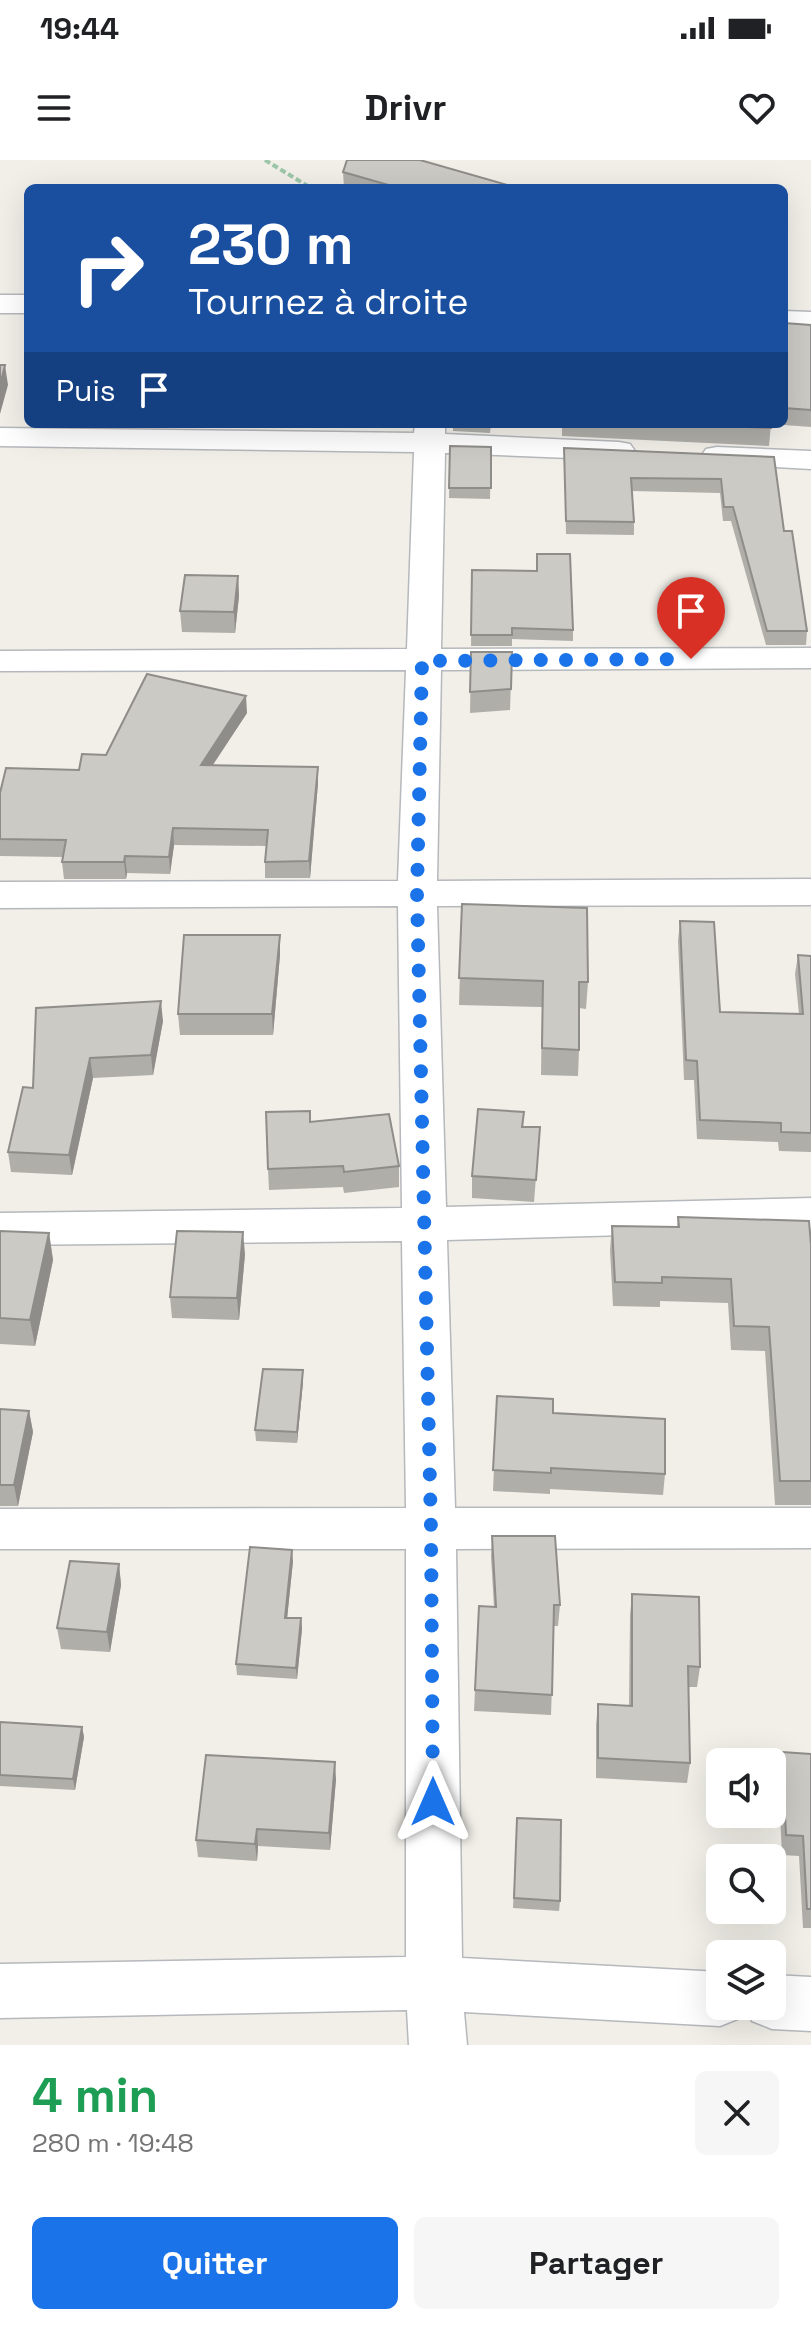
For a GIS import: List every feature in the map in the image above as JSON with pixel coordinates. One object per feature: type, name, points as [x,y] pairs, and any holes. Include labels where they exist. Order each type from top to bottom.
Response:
[{"type":"street","points":[[0,304],[24,304]]},
{"type":"street","points":[[788,320],[811,321]]},
{"type":"street","points":[[0,437],[429,433],[651,453]]},
{"type":"street","points":[[429,433],[417,894],[431,1530],[434,1983],[438,2045]]},
{"type":"street","points":[[683,454],[811,460]]},
{"type":"street","points":[[0,661],[811,658]]},
{"type":"street","points":[[0,895],[811,892]]},
{"type":"street","points":[[0,1229],[424,1224],[811,1214]]},
{"type":"street","points":[[0,1529],[811,1528]]},
{"type":"street","points":[[0,1991],[434,1983],[706,1998]]},
{"type":"street","points":[[786,2003],[811,2004]]},
{"type":"path","points":[[265,160],[304,184]]},
{"type":"building","points":[[347,160],[420,160],[504,184],[385,184],[343,172]]},
{"type":"building","points":[[788,323],[811,325],[811,410],[788,408]]},
{"type":"building","points":[[0,365],[5,365],[0,385]]},
{"type":"building","points":[[450,446],[491,447],[491,488],[449,488]]},
{"type":"building","points":[[564,448],[774,457],[784,531],[792,531],[807,631],[767,631],[733,507],[724,507],[721,479],[631,478],[634,522],[566,521]]},
{"type":"building","points":[[537,554],[570,554],[573,630],[512,628],[512,635],[471,635],[472,570],[537,571]]},
{"type":"building","points":[[185,575],[238,576],[234,612],[180,611]]},
{"type":"building","points":[[471,652],[512,652],[511,689],[470,692]]},
{"type":"building","points":[[147,674],[246,696],[201,765],[318,767],[309,861],[265,862],[268,830],[173,828],[169,857],[125,856],[124,862],[62,862],[66,840],[0,839],[0,793],[6,768],[79,770],[82,754],[106,755]]},
{"type":"building","points":[[462,904],[587,908],[588,982],[579,982],[579,1050],[542,1048],[543,981],[459,978]]},
{"type":"building","points":[[680,921],[714,922],[720,1012],[803,1014],[798,955],[811,956],[811,1133],[781,1132],[781,1123],[700,1120],[697,1061],[686,1060]]},
{"type":"building","points":[[184,935],[280,935],[272,1014],[178,1014]]},
{"type":"building","points":[[161,1001],[151,1055],[90,1058],[69,1155],[8,1152],[23,1087],[33,1088],[36,1008]]},
{"type":"building","points":[[478,1109],[524,1112],[522,1127],[540,1127],[536,1180],[472,1176]]},
{"type":"building","points":[[310,1111],[310,1122],[389,1114],[399,1166],[344,1172],[343,1166],[268,1169],[266,1112]]},
{"type":"building","points":[[678,1217],[809,1221],[811,1481],[780,1481],[769,1327],[734,1326],[731,1279],[662,1277],[662,1283],[615,1282],[612,1226],[679,1227]]},
{"type":"building","points":[[0,1231],[49,1233],[30,1320],[0,1318]]},
{"type":"building","points":[[177,1231],[243,1232],[237,1298],[170,1297]]},
{"type":"building","points":[[263,1369],[303,1370],[297,1432],[255,1430]]},
{"type":"building","points":[[497,1396],[553,1399],[553,1413],[665,1419],[665,1474],[551,1468],[551,1473],[493,1470]]},
{"type":"building","points":[[0,1409],[29,1411],[14,1485],[0,1485]]},
{"type":"building","points":[[492,1536],[555,1536],[560,1605],[554,1605],[552,1695],[475,1690],[479,1606],[496,1607]]},
{"type":"building","points":[[250,1547],[292,1550],[285,1618],[301,1618],[296,1668],[236,1664]]},
{"type":"building","points":[[70,1561],[119,1564],[107,1632],[57,1628]]},
{"type":"building","points":[[632,1594],[699,1597],[700,1667],[688,1666],[690,1763],[598,1758],[598,1704],[632,1706]]},
{"type":"building","points":[[0,1722],[82,1727],[73,1779],[0,1775]]},
{"type":"building","points":[[786,1752],[811,1754],[811,1909],[807,1909],[803,1836],[786,1835]]},
{"type":"building","points":[[206,1755],[335,1762],[329,1833],[257,1829],[255,1844],[196,1840]]},
{"type":"building","points":[[517,1818],[561,1820],[560,1901],[514,1898]]},
{"type":"route","points":[[433,1802],[431,1530],[417,894],[422,661],[691,659]]}]
